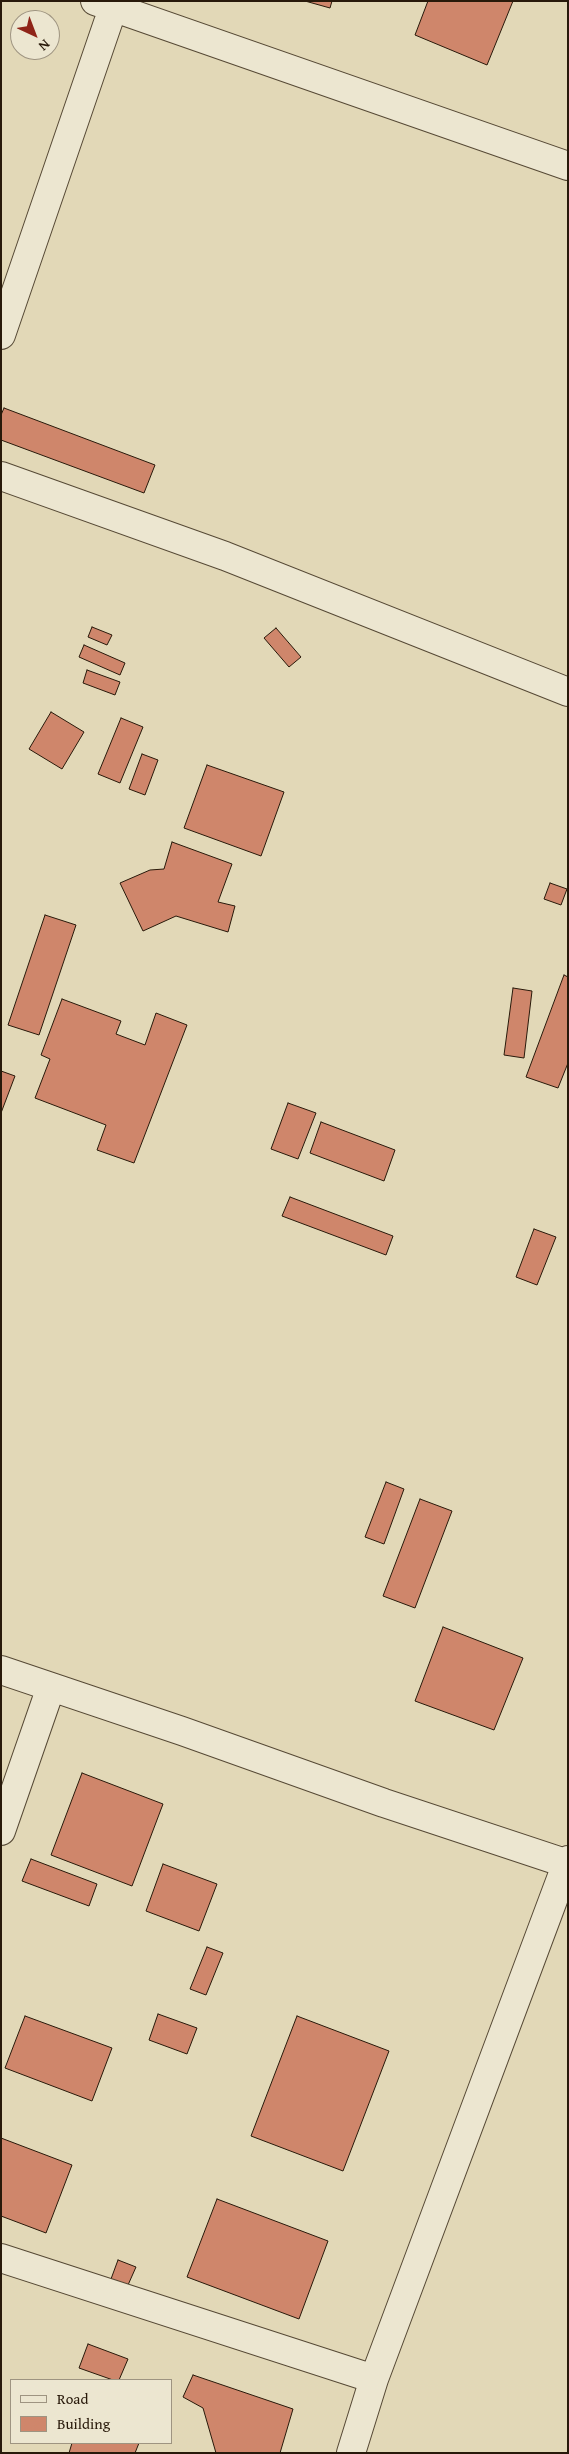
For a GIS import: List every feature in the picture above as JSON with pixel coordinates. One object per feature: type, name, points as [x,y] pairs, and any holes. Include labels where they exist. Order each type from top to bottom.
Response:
[{"type":"street","points":[[1,335],[104,4],[568,166]]},
{"type":"street","points":[[1,476],[224,556],[568,692]]},
{"type":"street","points":[[1,1670],[384,1803],[567,1863],[374,2379],[351,2453]]},
{"type":"street","points":[[1,1830],[51,1687]]},
{"type":"street","points":[[1,2258],[374,2379]]},
{"type":"building","points":[[305,1],[332,1],[330,8]]},
{"type":"building","points":[[428,1],[513,1],[487,65],[415,35]]},
{"type":"building","points":[[4,408],[155,465],[144,493],[1,440],[1,415]]},
{"type":"building","points":[[92,627],[112,635],[107,645],[88,637]]},
{"type":"building","points":[[276,628],[301,657],[289,667],[264,638]]},
{"type":"building","points":[[84,645],[125,663],[120,675],[79,657]]},
{"type":"building","points":[[87,670],[120,682],[115,695],[83,683]]},
{"type":"building","points":[[51,712],[84,732],[62,769],[29,749]]},
{"type":"building","points":[[121,718],[143,727],[120,783],[98,774]]},
{"type":"building","points":[[142,754],[158,760],[145,795],[129,789]]},
{"type":"building","points":[[207,765],[284,792],[261,856],[184,828]]},
{"type":"building","points":[[172,842],[232,864],[218,902],[235,906],[228,932],[176,916],[143,931],[120,883],[150,870],[164,869]]},
{"type":"building","points":[[550,883],[567,889],[561,905],[544,899]]},
{"type":"building","points":[[45,915],[76,925],[39,1035],[8,1025]]},
{"type":"building","points":[[564,975],[568,977],[568,1063],[558,1088],[526,1077]]},
{"type":"building","points":[[513,988],[532,991],[524,1058],[504,1055]]},
{"type":"building","points":[[62,999],[121,1021],[116,1034],[145,1045],[156,1013],[187,1025],[134,1163],[97,1150],[106,1125],[35,1098],[50,1059],[41,1055]]},
{"type":"building","points":[[1,1071],[15,1076],[1,1113]]},
{"type":"building","points":[[288,1103],[316,1113],[298,1159],[271,1149]]},
{"type":"building","points":[[321,1122],[395,1150],[384,1181],[310,1153]]},
{"type":"building","points":[[290,1197],[393,1236],[386,1255],[282,1216]]},
{"type":"building","points":[[534,1229],[556,1237],[537,1285],[516,1277]]},
{"type":"building","points":[[386,1482],[404,1489],[384,1544],[365,1537]]},
{"type":"building","points":[[420,1499],[452,1511],[415,1608],[383,1596]]},
{"type":"building","points":[[443,1627],[523,1658],[494,1730],[415,1701]]},
{"type":"building","points":[[82,1773],[163,1804],[132,1886],[51,1855]]},
{"type":"building","points":[[31,1859],[97,1884],[89,1906],[22,1881]]},
{"type":"building","points":[[163,1864],[217,1884],[199,1931],[146,1911]]},
{"type":"building","points":[[207,1947],[223,1953],[206,1995],[190,1989]]},
{"type":"building","points":[[158,2014],[197,2028],[187,2054],[149,2040]]},
{"type":"building","points":[[25,2016],[112,2048],[92,2101],[5,2068]]},
{"type":"building","points":[[297,2016],[389,2051],[343,2171],[251,2136]]},
{"type":"building","points":[[1,2138],[72,2165],[46,2233],[1,2216]]},
{"type":"building","points":[[217,2199],[328,2241],[299,2319],[187,2277]]},
{"type":"building","points":[[118,2260],[136,2267],[128,2285],[111,2279]]},
{"type":"building","points":[[88,2344],[128,2359],[119,2379],[110,2379],[79,2368]]},
{"type":"building","points":[[193,2375],[293,2409],[280,2453],[216,2453],[203,2408],[183,2397]]},
{"type":"building","points":[[72,2444],[139,2444],[135,2453],[69,2453]]}]
